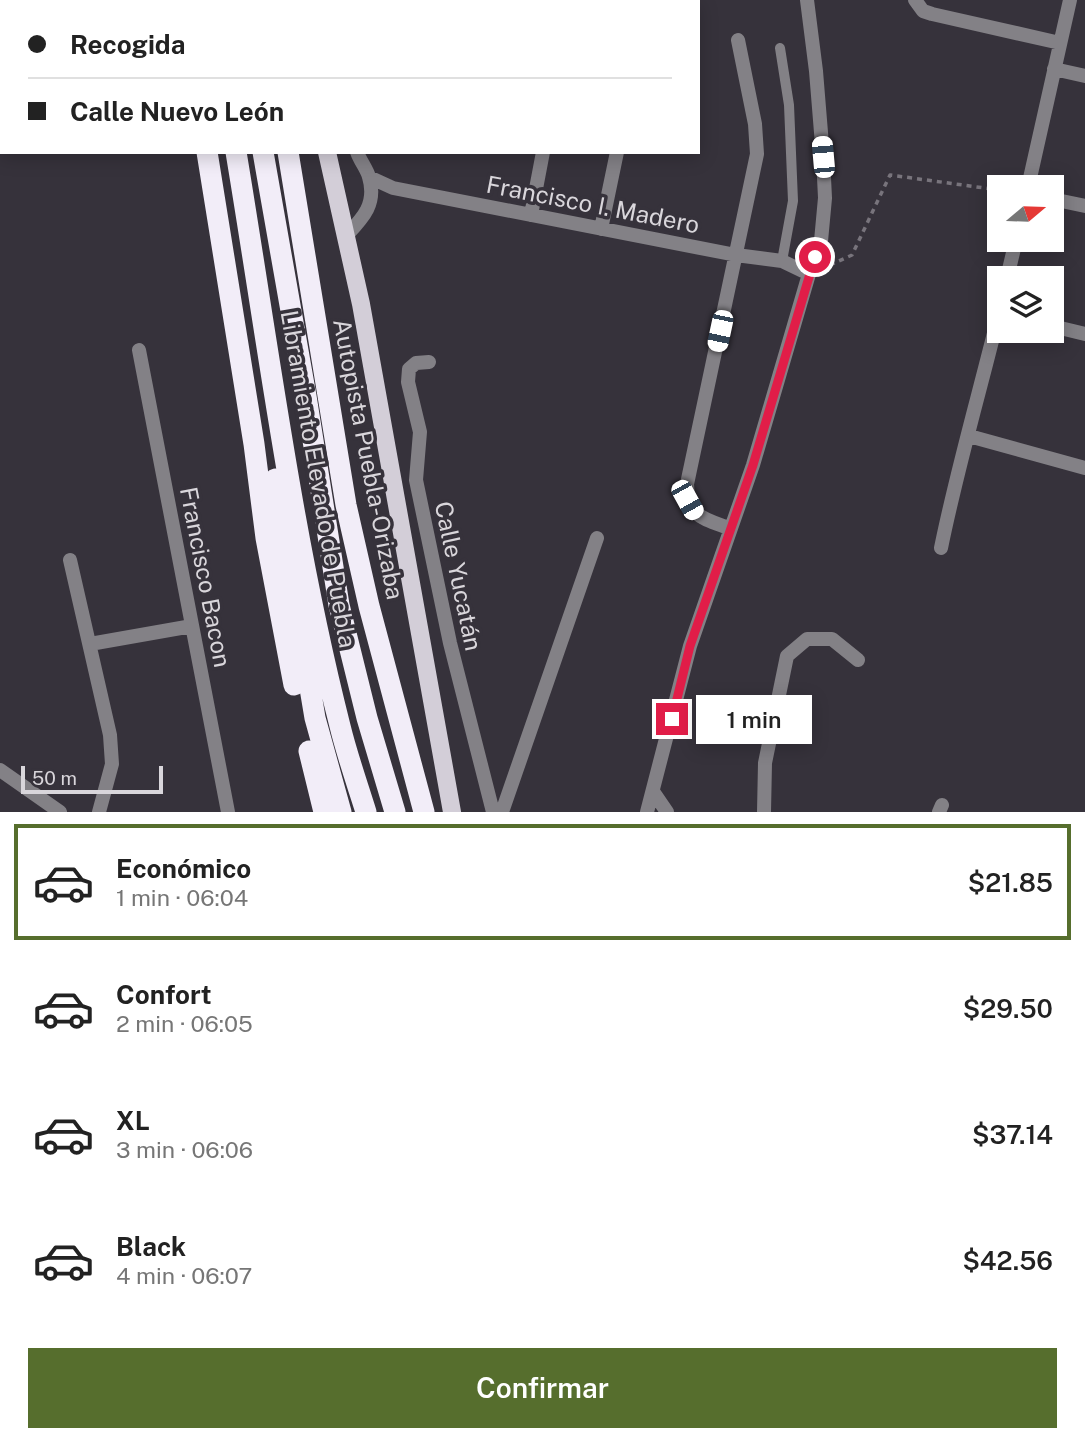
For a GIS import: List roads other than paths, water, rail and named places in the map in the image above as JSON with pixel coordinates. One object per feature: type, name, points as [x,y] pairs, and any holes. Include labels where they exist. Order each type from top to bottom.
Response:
[{"type":"highway","points":[[207,154],[282,630],[324,812]]},
{"type":"highway","points":[[223,154],[303,660],[314,718],[341,812]]},
{"type":"highway","name":"Libramiento Elevado de Puebla","points":[[236,154],[288,474],[308,580],[340,727],[366,812]]},
{"type":"highway","name":"Libramiento Elevado de Puebla","points":[[263,154],[339,605],[367,718],[395,812]]},
{"type":"highway","name":"Autopista Puebla-Orizaba","points":[[288,154],[346,505],[375,631],[424,812]]},
{"type":"main road","points":[[327,154],[346,236],[452,812]]},
{"type":"street","points":[[647,812],[690,646],[753,465],[808,274],[821,241],[825,198],[816,71],[807,0]]},
{"type":"street","points":[[915,0],[923,10],[932,14],[1060,43]]},
{"type":"street","points":[[1031,175],[1070,0]]},
{"type":"street","points":[[729,528],[696,515],[687,500],[687,484],[757,154],[755,124],[738,40]]},
{"type":"street","points":[[1054,69],[1085,76]]},
{"type":"street","points":[[346,236],[368,214],[371,203],[369,177],[358,154]]},
{"type":"street","points":[[531,215],[543,154]]},
{"type":"street","points":[[601,229],[617,154]]},
{"type":"street","name":"Francisco I. Madero","points":[[369,177],[393,188],[736,255],[782,261],[808,274]]},
{"type":"street","points":[[1064,202],[1085,206]]},
{"type":"street","points":[[1064,329],[1085,334]]},
{"type":"street","points":[[941,548],[956,475],[991,343]]},
{"type":"street","name":"Francisco Bacon","points":[[139,350],[228,812]]},
{"type":"street","name":"Calle Yucatán","points":[[429,362],[416,363],[409,369],[408,382],[420,432],[416,480],[450,643],[493,812]]},
{"type":"street","points":[[968,436],[1085,468]]},
{"type":"street","points":[[502,812],[597,538]]},
{"type":"street","points":[[71,560],[110,736],[111,764],[99,812]]},
{"type":"street","points":[[90,644],[192,626]]},
{"type":"street","points":[[764,812],[765,763],[788,656],[807,639],[832,639],[858,660]]},
{"type":"street","points":[[0,770],[60,812]]},
{"type":"street","points":[[654,793],[667,812]]},
{"type":"lane","points":[[780,48],[789,105],[793,201],[782,261]]}]
